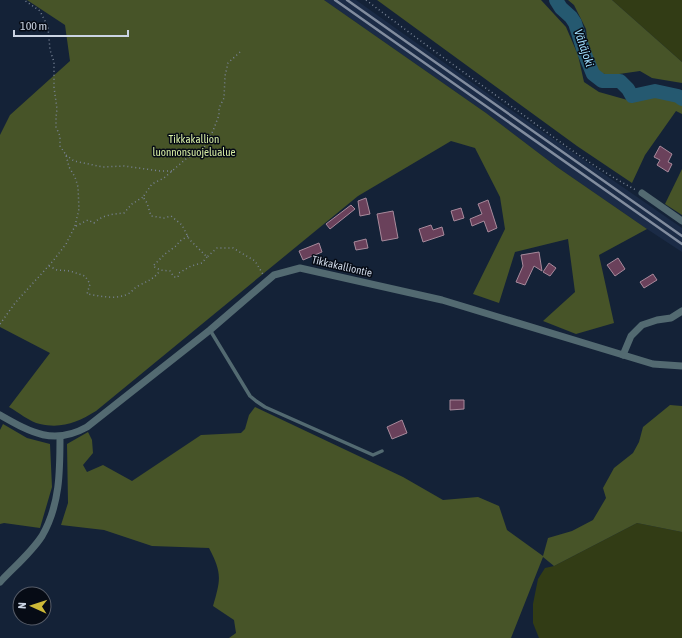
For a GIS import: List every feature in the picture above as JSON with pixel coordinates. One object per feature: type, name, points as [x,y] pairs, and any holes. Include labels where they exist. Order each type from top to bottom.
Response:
[{"type":"street","points":[[642,193],[682,221]]},
{"type":"street","name":"Tikkakalliontie","points":[[0,415],[34,433],[52,437],[60,437],[78,432],[210,330],[267,280],[274,275],[300,268],[442,300],[653,364],[682,366]]},
{"type":"street","points":[[623,355],[631,336],[642,325],[657,320],[671,318],[682,311]]},
{"type":"street","points":[[0,582],[41,537],[48,524],[58,494],[60,437]]},
{"type":"lane","points":[[210,330],[250,396],[256,401],[265,407],[373,455],[382,451]]},
{"type":"path","points":[[24,0],[40,11],[48,27],[50,50],[54,62],[54,87],[57,109],[56,127],[60,136],[60,146],[66,155],[74,161],[103,167],[124,166],[160,171],[174,171]]},
{"type":"path","points":[[366,0],[418,40],[586,159],[642,193]]},
{"type":"path","points":[[75,226],[88,220],[94,223],[99,218],[113,214],[124,214],[132,204],[144,197],[152,184],[174,171],[187,158],[201,153],[219,115],[219,108],[224,98],[225,76],[228,63],[240,52]]},
{"type":"path","points":[[0,324],[15,303],[49,266],[66,244],[75,226],[79,209],[78,187],[75,177],[69,167],[66,155]]},
{"type":"path","points":[[144,197],[151,216],[164,218],[171,216],[182,225],[189,239],[207,257]]},
{"type":"path","points":[[188,236],[180,241],[153,266],[160,270],[170,271],[174,277],[178,277],[179,273],[191,266],[202,263],[217,248],[233,248],[255,261],[267,280]]},
{"type":"path","points":[[49,266],[57,270],[70,271],[85,276],[90,284],[88,294],[105,297],[120,297],[129,293],[137,287],[149,282],[157,276],[160,270]]},
{"type":"shaded area","points":[[324,0],[356,0],[491,96],[682,228],[682,252],[557,167],[486,113]]},
{"type":"green space","name":"Tikkakallion luonnonsuojelualue","points":[[27,0],[324,0],[486,113],[557,167],[647,229],[599,255],[614,323],[576,334],[543,321],[575,292],[568,239],[515,252],[499,303],[473,294],[505,229],[500,197],[475,148],[451,141],[358,196],[96,411],[70,424],[56,426],[36,423],[28,419],[9,407],[50,353],[0,327],[0,135],[10,115],[70,61],[65,25]]},
{"type":"green space","points":[[377,0],[541,0],[566,27],[578,55],[584,82],[599,92],[631,101],[648,87],[682,100],[682,114],[676,111],[645,155],[632,183],[577,146]]},
{"type":"green space","points":[[568,0],[612,0],[682,62],[682,83],[652,78],[640,71],[612,75],[598,73],[589,56],[586,29],[574,5]]},
{"type":"green space","points":[[612,0],[682,0],[682,62]]},
{"type":"green space","points":[[682,169],[682,215],[665,204]]},
{"type":"green space","points":[[670,405],[682,406],[682,532],[637,523],[554,566],[543,557],[511,638],[229,638],[236,633],[234,620],[213,606],[218,589],[219,576],[216,564],[209,548],[152,546],[104,530],[61,525],[68,503],[67,444],[88,432],[92,440],[93,453],[83,465],[87,472],[103,465],[132,481],[201,435],[241,433],[245,429],[249,415],[255,407],[403,477],[443,500],[478,497],[499,506],[507,530],[543,556],[548,538],[572,531],[593,520],[606,498],[603,488],[614,468],[633,453],[639,442],[643,427]]},
{"type":"green space","points":[[3,424],[27,438],[50,444],[52,487],[40,528],[4,523],[0,524],[0,430]]},
{"type":"green space","points":[[637,523],[682,532],[682,638],[539,638],[533,623],[533,604],[538,579],[545,568],[554,566]]},
{"type":"building","points":[[660,146],[672,154],[668,162],[672,164],[668,172],[657,165],[660,160],[654,157]]},
{"type":"building","points":[[366,198],[370,214],[360,216],[358,201]]},
{"type":"building","points":[[488,200],[497,228],[488,232],[484,221],[472,226],[470,219],[482,214],[478,204]]},
{"type":"building","points":[[351,205],[355,209],[330,229],[326,224]]},
{"type":"building","points":[[461,208],[464,218],[454,221],[451,211]]},
{"type":"building","points":[[393,211],[398,238],[382,241],[377,214]]},
{"type":"building","points":[[431,225],[433,230],[442,227],[444,235],[423,242],[419,229]]},
{"type":"building","points":[[366,239],[368,248],[356,250],[354,242]]},
{"type":"building","points":[[319,243],[322,252],[303,260],[299,251]]},
{"type":"building","points":[[539,252],[542,271],[534,266],[525,285],[516,282],[523,266],[521,255]]},
{"type":"building","points":[[618,258],[625,269],[615,276],[607,265]]},
{"type":"building","points":[[549,263],[556,268],[550,276],[543,272]]},
{"type":"building","points":[[653,274],[657,280],[644,288],[640,282]]},
{"type":"building","points":[[450,400],[464,400],[464,409],[450,410]]},
{"type":"building","points":[[402,420],[407,433],[392,439],[387,427]]},
{"type":"waterway","name":"Vähäjoki","points":[[556,0],[561,8],[575,23],[593,74],[602,81],[620,81],[628,89],[632,96],[655,91],[678,96],[682,99]]},
{"type":"railway","points":[[335,0],[682,244]]},
{"type":"railway","points":[[347,0],[682,236]]}]
